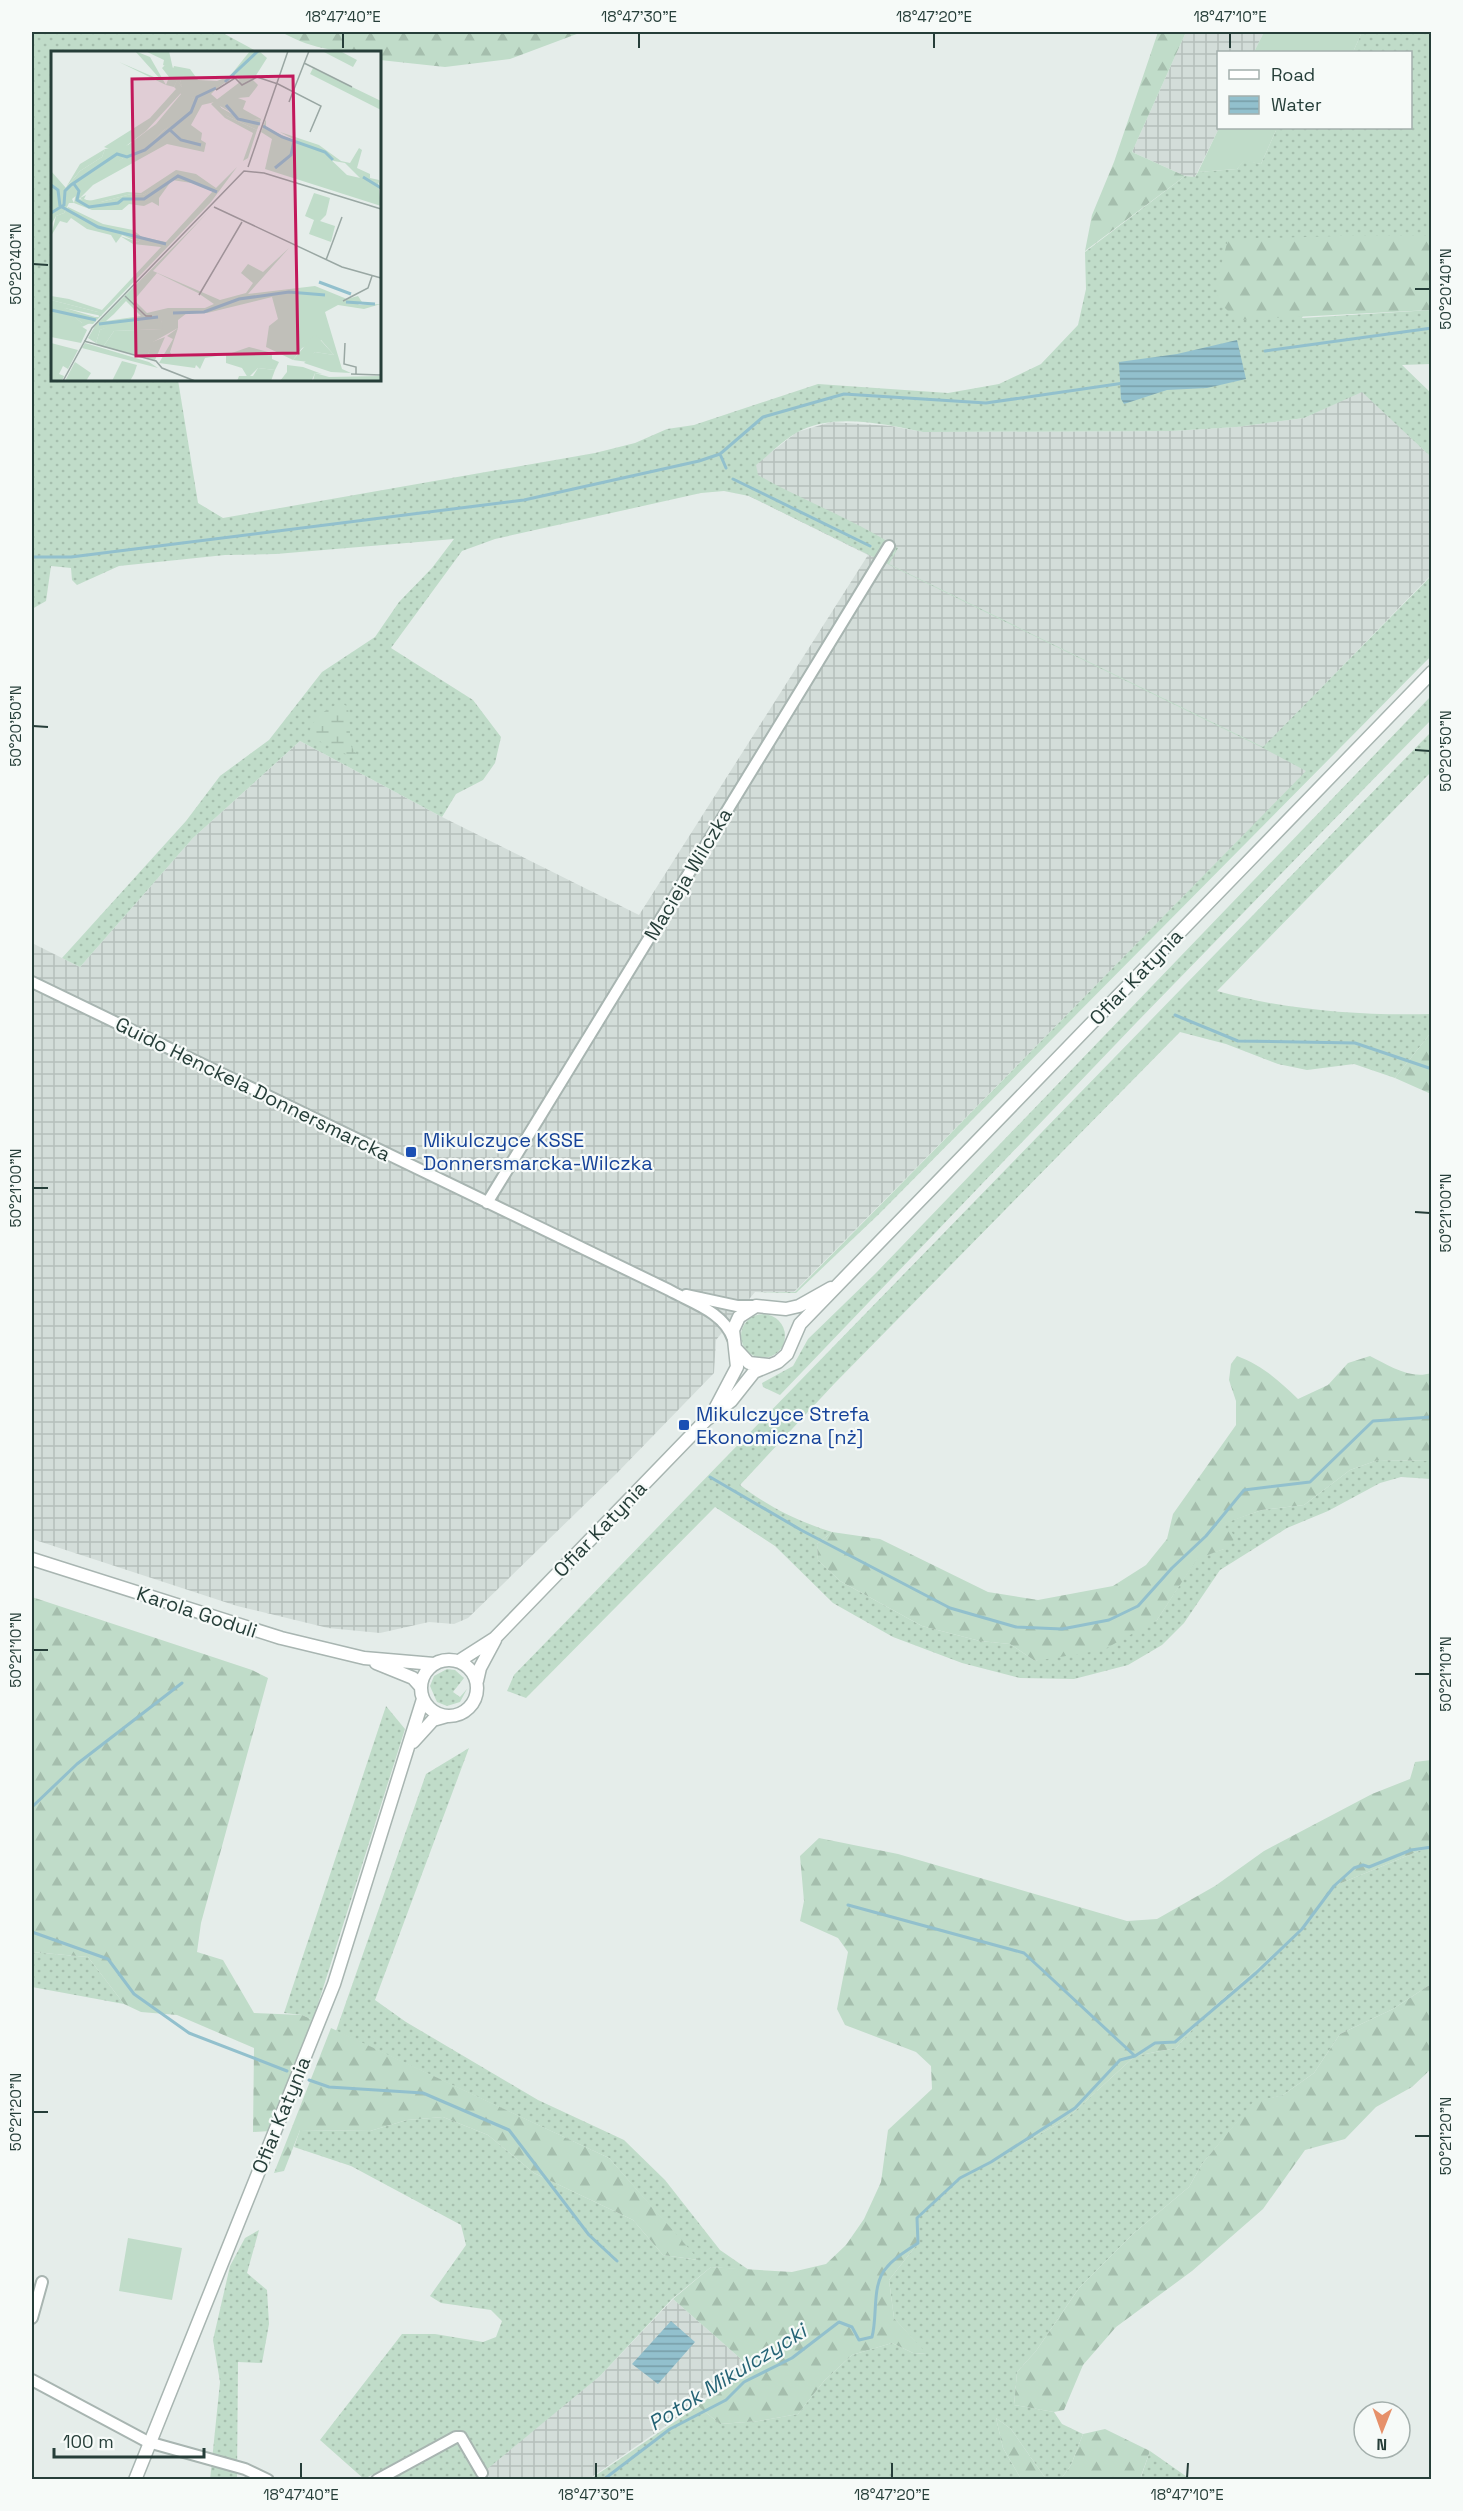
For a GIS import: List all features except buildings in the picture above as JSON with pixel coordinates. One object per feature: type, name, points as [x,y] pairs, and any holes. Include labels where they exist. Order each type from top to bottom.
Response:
[{"type":"street","name":"Macieja Wilczka","points":[[487,1203],[889,546]]},
{"type":"street","name":"Ofiar Katynia","points":[[459,1661],[495,1638],[706,1420],[730,1401],[754,1372],[787,1354],[800,1324],[1431,672]]},
{"type":"street","name":"Guido Henckela Donnersmarcka","points":[[32,982],[669,1290],[718,1316],[726,1323],[735,1344]]},
{"type":"street","name":"Ofiar Katynia","points":[[706,1420],[734,1377],[737,1367],[733,1330],[740,1317],[756,1306],[777,1309],[801,1305],[839,1283]]},
{"type":"street","name":"Guido Henckela Donnersmarcka","points":[[669,1290],[737,1306],[756,1306]]},
{"type":"street","points":[[777,1309],[791,1324],[793,1338]]},
{"type":"street","points":[[735,1344],[749,1363],[769,1365]]},
{"type":"street","name":"Karola Goduli","points":[[32,1558],[242,1626],[364,1659],[413,1678],[422,1693]]},
{"type":"street","name":"Ofiar Katynia","points":[[477,1681],[480,1668],[495,1638]]},
{"type":"street","name":"Karola Goduli","points":[[364,1659],[434,1664]]},
{"type":"street","points":[[451,1660],[459,1661],[469,1668],[477,1681],[476,1696],[468,1709],[447,1716],[431,1710],[422,1693],[424,1674],[434,1664],[451,1660]]},
{"type":"street","name":"Ofiar Katynia","points":[[135,2480],[148,2442],[334,1984],[411,1744],[422,1693]]},
{"type":"street","name":"Ofiar Katynia","points":[[411,1744],[433,1720],[447,1716]]},
{"type":"street","points":[[32,2318],[42,2282]]},
{"type":"street","points":[[32,2380],[148,2442],[239,2468],[268,2480]]},
{"type":"street","points":[[377,2480],[456,2437],[461,2437],[482,2473]]},
{"type":"shaded area","points":[[1186,32],[1264,32],[1254,51],[1217,51],[1219,129],[1195,177],[1185,176],[1132,152]]},
{"type":"shaded area","points":[[1362,391],[1431,457],[1431,575],[1264,747],[1307,771],[794,1292],[755,1292],[716,1340],[714,1373],[617,1473],[468,1618],[454,1624],[429,1622],[380,1633],[328,1628],[237,1606],[32,1539],[32,943],[80,967],[193,838],[300,741],[442,817],[639,915],[868,555],[749,496],[755,465],[797,432],[831,422],[891,426],[923,432],[1172,431],[1237,427],[1304,418]]},
{"type":"shaded area","points":[[673,2299],[750,2367],[589,2479],[479,2480],[477,2476],[600,2376]]},
{"type":"green space","points":[[32,32],[221,32],[256,51],[51,51],[51,381],[178,381],[198,503],[223,518],[595,453],[635,443],[667,429],[694,425],[818,384],[948,393],[999,384],[1041,364],[1078,325],[1086,289],[1085,252],[1185,176],[1195,177],[1198,172],[1237,169],[1244,160],[1261,164],[1277,129],[1412,129],[1412,51],[1353,51],[1362,32],[1431,32],[1431,236],[1341,236],[1302,318],[1431,310],[1431,364],[1402,365],[1431,393],[1431,457],[1362,392],[1304,418],[1237,427],[1172,431],[923,432],[875,423],[842,421],[810,427],[796,433],[756,465],[758,475],[864,528],[898,548],[889,564],[1263,747],[1432,575],[1431,656],[878,1215],[796,1293],[755,1292],[795,1292],[1306,771],[749,496],[724,491],[701,493],[495,539],[462,551],[391,648],[473,700],[501,737],[495,763],[483,780],[456,794],[442,817],[300,741],[193,838],[80,967],[62,958],[186,821],[220,776],[269,740],[322,672],[375,637],[399,602],[432,568],[454,539],[276,554],[225,555],[119,566],[77,585],[72,580],[71,568],[51,566],[46,601],[32,609]]},
{"type":"green space","points":[[281,32],[582,32],[510,59],[445,67],[381,60],[381,51],[329,49]]},
{"type":"green space","points":[[1158,32],[1186,32],[1132,152],[1185,176],[1085,251],[1092,215],[1114,162]]},
{"type":"green space","points":[[1264,32],[1362,32],[1353,51],[1254,51]]},
{"type":"green space","points":[[1219,129],[1277,129],[1261,164],[1244,161],[1237,169],[1198,172]]},
{"type":"green space","points":[[1431,236],[1431,310],[1237,320],[1217,300],[1219,274],[1228,239]]},
{"type":"green space","points":[[1431,696],[1431,720],[1136,1023],[780,1395],[763,1387],[762,1383],[793,1366],[808,1339],[876,1273]]},
{"type":"green space","points":[[342,703],[348,707],[351,746],[362,762],[309,736],[313,724],[320,715]]},
{"type":"green space","points":[[1431,732],[1431,772],[1217,991],[1269,1003],[1323,1010],[1378,1014],[1431,1014],[1431,1036],[1429,1035],[1395,1078],[1354,1064],[1307,1070],[1278,1064],[1226,1044],[1180,1032],[834,1384],[740,1485],[784,1513],[832,1532],[817,1544],[818,1560],[840,1581],[922,1626],[980,1641],[1010,1644],[1035,1661],[1157,1620],[1197,1558],[1224,1549],[1215,1526],[1262,1510],[1304,1505],[1350,1470],[1378,1460],[1431,1461],[1431,1479],[1401,1477],[1380,1483],[1328,1511],[1287,1528],[1220,1570],[1184,1623],[1162,1645],[1128,1665],[1074,1679],[1020,1678],[962,1663],[893,1637],[833,1603],[775,1546],[715,1507],[526,1698],[507,1691],[514,1675]]},
{"type":"green space","points":[[1429,1035],[1432,1036],[1431,1094],[1395,1078]]},
{"type":"green space","points":[[763,1314],[772,1315],[779,1320],[784,1327],[784,1345],[779,1352],[772,1357],[763,1358],[754,1357],[747,1352],[742,1345],[741,1336],[742,1327],[747,1320],[754,1315]]},
{"type":"green space","points":[[1237,1356],[1262,1369],[1298,1399],[1328,1385],[1348,1363],[1370,1356],[1408,1373],[1423,1375],[1431,1373],[1431,1461],[1378,1460],[1350,1470],[1304,1505],[1262,1510],[1217,1526],[1230,1530],[1236,1538],[1224,1549],[1197,1559],[1157,1620],[1103,1650],[1035,1661],[1010,1644],[980,1641],[922,1626],[840,1581],[818,1560],[817,1544],[832,1532],[880,1539],[988,1592],[1038,1600],[1113,1586],[1146,1565],[1167,1539],[1173,1514],[1236,1425],[1236,1401],[1229,1380],[1231,1364]]},
{"type":"green space","points":[[32,1597],[252,1670],[268,1678],[201,1923],[197,1952],[223,1960],[254,2013],[302,2015],[313,2020],[271,2131],[253,2132],[254,2048],[177,2015],[141,2012],[124,2004],[88,1957],[32,1952]]},
{"type":"green space","points":[[447,1669],[455,1670],[464,1678],[453,1692],[460,1697],[467,1689],[460,1702],[447,1706],[437,1702],[430,1686],[434,1676]]},
{"type":"green space","points":[[386,1706],[405,1729],[313,2020],[302,2015],[284,2013]]},
{"type":"green space","points":[[469,1748],[375,2000],[406,2022],[538,2100],[624,2140],[665,2180],[720,2250],[749,2270],[711,2267],[672,2299],[600,2376],[486,2470],[462,2432],[455,2431],[364,2479],[320,2440],[402,2334],[435,2334],[483,2342],[496,2337],[502,2321],[491,2310],[441,2303],[430,2296],[466,2245],[461,2225],[351,2166],[294,2147],[300,2130],[370,2131],[407,2120],[443,2117],[488,2135],[534,2173],[633,2220],[663,2255],[698,2260],[609,2158],[336,2031],[426,1774]]},
{"type":"green space","points":[[1431,1760],[1431,1846],[1334,1886],[1302,1929],[1207,2013],[1176,2048],[1135,2056],[1065,2120],[960,2178],[918,2218],[918,2243],[889,2280],[894,2318],[927,2354],[913,2353],[892,2343],[852,2355],[824,2381],[798,2414],[759,2421],[720,2424],[698,2406],[750,2367],[673,2299],[711,2267],[792,2272],[826,2264],[846,2245],[864,2219],[881,2182],[888,2130],[932,2089],[931,2066],[916,2052],[845,2025],[837,2009],[848,1952],[838,1938],[800,1921],[804,1901],[800,1856],[819,1838],[898,1854],[1127,1921],[1157,1919],[1215,1886],[1264,1851],[1372,1794],[1410,1779],[1415,1762]]},
{"type":"green space","points":[[1431,1846],[1431,1984],[1393,2009],[1340,2034],[1314,2073],[1283,2095],[1253,2103],[1202,2164],[1189,2187],[1134,2233],[1079,2288],[1036,2351],[1017,2372],[1014,2405],[1054,2412],[1062,2424],[1083,2434],[1071,2465],[1061,2479],[1046,2479],[1011,2429],[996,2418],[1003,2448],[1021,2479],[589,2480],[698,2406],[720,2424],[759,2421],[798,2414],[824,2381],[852,2355],[892,2343],[913,2353],[926,2354],[894,2318],[889,2280],[918,2243],[917,2218],[960,2178],[1065,2120],[1135,2056],[1176,2048],[1207,2013],[1302,1929],[1334,1886]]},
{"type":"green space","points":[[32,1952],[88,1957],[124,2004],[32,1987]]},
{"type":"green space","points":[[1431,1984],[1431,2069],[1412,2087],[1376,2107],[1345,2139],[1305,2150],[1263,2209],[1192,2271],[1116,2327],[1083,2365],[1064,2410],[1054,2412],[1014,2405],[1017,2372],[1036,2351],[1079,2288],[1134,2233],[1189,2187],[1202,2164],[1253,2102],[1283,2095],[1314,2073],[1340,2034],[1393,2009]]},
{"type":"green space","points":[[331,2028],[609,2158],[699,2260],[663,2255],[633,2220],[534,2173],[488,2135],[443,2117],[407,2120],[370,2131],[300,2130],[284,2171],[274,2173]]},
{"type":"green space","points":[[259,2230],[247,2273],[267,2290],[269,2324],[262,2363],[238,2362],[237,2479],[210,2480],[220,2382],[213,2340],[230,2266],[245,2238]]},
{"type":"green space","points":[[128,2238],[182,2248],[172,2300],[119,2291]]},
{"type":"green space","points":[[996,2418],[1011,2429],[1046,2479],[1021,2479],[1003,2448]]},
{"type":"green space","points":[[1105,2429],[1150,2451],[1140,2479],[1061,2479],[1071,2465],[1083,2434]]},
{"type":"green space","points":[[460,2444],[480,2474],[476,2476],[478,2479],[383,2480],[453,2445]]},
{"type":"green space","points":[[1150,2451],[1190,2479],[1140,2480]]},
{"type":"water","points":[[1237,340],[1246,379],[1207,388],[1167,390],[1124,404],[1121,399],[1119,362],[1177,354]]},
{"type":"water","points":[[671,2321],[695,2342],[658,2384],[632,2364]]},
{"type":"waterway","points":[[1265,351],[1432,328]]},
{"type":"waterway","points":[[32,557],[71,557],[524,500],[699,461],[720,454],[763,417],[844,394],[986,403],[1124,383]]},
{"type":"waterway","points":[[720,454],[726,468]]},
{"type":"waterway","points":[[733,479],[870,546]]},
{"type":"waterway","points":[[1175,1015],[1238,1041],[1355,1043],[1432,1069]]},
{"type":"waterway","points":[[710,1477],[801,1530],[950,1608],[1016,1627],[1062,1629],[1109,1620],[1138,1606],[1172,1568],[1206,1536],[1244,1490],[1310,1482],[1373,1421],[1432,1417]]},
{"type":"waterway","points":[[32,1807],[77,1764],[182,1683]]},
{"type":"waterway","name":"Potok Mikulczycki","points":[[603,2480],[670,2429],[726,2400],[744,2382],[792,2358],[839,2322],[852,2327],[859,2340],[872,2337],[877,2291],[882,2274],[894,2260],[918,2243],[917,2218],[960,2178],[991,2162],[1075,2108],[1120,2060],[1135,2056],[1155,2043],[1175,2042],[1256,1973],[1302,1929],[1334,1886],[1354,1868],[1363,1865],[1369,1867],[1411,1850],[1432,1847]]},
{"type":"waterway","points":[[848,1905],[1024,1953],[1135,2056]]},
{"type":"waterway","points":[[32,1932],[108,1959],[134,1994],[189,2033],[287,2071]]},
{"type":"waterway","points":[[309,2080],[329,2087],[423,2093],[509,2130],[589,2235],[617,2261]]},
{"type":"place","name":"Mikulczyce KSSE Donnersmarcka-Wilczka","points":[[411,1152]]},
{"type":"place","name":"Mikulczyce Strefa Ekonomiczna [nż]","points":[[684,1425]]}]
